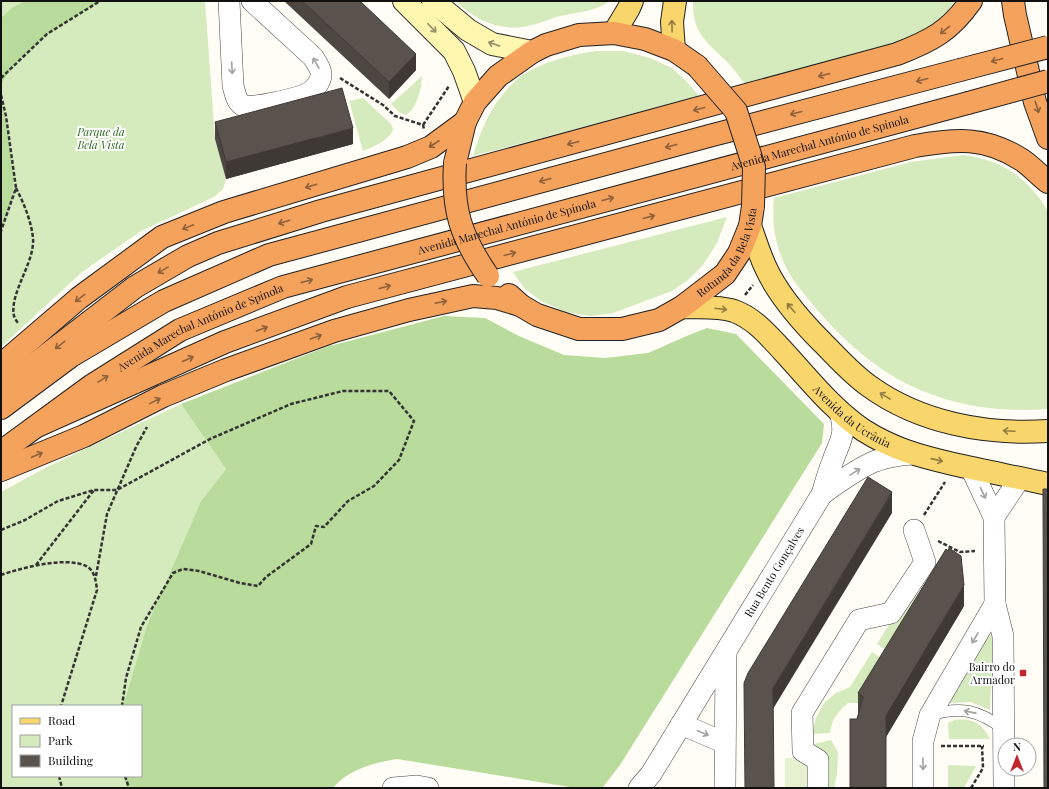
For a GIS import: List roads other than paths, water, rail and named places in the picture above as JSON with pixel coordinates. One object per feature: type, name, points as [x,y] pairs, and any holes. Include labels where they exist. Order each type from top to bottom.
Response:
[{"type":"highway","points":[[1,390],[135,287],[188,256],[218,243],[321,210],[897,54],[921,45],[942,33],[960,17],[971,1]]},
{"type":"highway","points":[[1014,8],[1034,62],[1048,89]]},
{"type":"highway","points":[[1014,8],[1035,102],[1048,138]]},
{"type":"highway","name":"Rotunda da Bela Vista","points":[[614,34],[645,39],[674,50],[697,66],[736,111],[754,167],[752,216],[739,253],[725,274],[682,307],[659,320],[622,329],[579,328],[537,315],[520,305],[488,276],[475,258],[462,231],[455,204],[454,184],[455,163],[465,122],[476,102],[498,76],[532,52],[546,44],[579,35],[614,34]]},
{"type":"highway","points":[[1,408],[71,356],[164,300],[269,255],[709,136],[1048,47]]},
{"type":"highway","name":"Avenida Marechal António de Spínola","points":[[1,452],[91,386],[180,330],[283,287],[1048,81]]},
{"type":"highway","points":[[1,365],[79,298],[162,237],[224,212],[407,158],[431,147],[465,122]]},
{"type":"highway","points":[[37,426],[225,342],[347,297],[915,146],[954,140],[974,141],[991,146],[1022,161],[1048,182]]},
{"type":"highway","points":[[1,470],[84,436],[163,396],[226,370],[334,331],[409,310],[473,296],[497,298],[520,305]]},
{"type":"main road","points":[[614,34],[632,1]]},
{"type":"main road","points":[[674,50],[672,22],[675,1]]},
{"type":"main road","points":[[752,216],[765,266],[787,303],[815,335],[853,373],[869,386],[886,397],[919,413],[948,423],[998,430],[1048,431]]},
{"type":"main road","name":"Avenida da Ucrânia","points":[[682,307],[734,311],[760,327],[840,412],[862,430],[882,442],[912,454],[1048,484]]},
{"type":"street","points":[[229,1],[233,86],[235,95],[239,102],[243,106],[260,106],[307,93],[318,83],[321,76],[318,65],[313,57],[252,1]]},
{"type":"street","points":[[404,1],[454,51],[464,71],[476,102]]},
{"type":"street","points":[[433,1],[468,30],[492,44],[532,52]]},
{"type":"street","points":[[231,40],[234,26],[241,16],[254,10],[261,11],[268,15]]},
{"type":"street","name":"Rua Bento Gonçalves","points":[[639,788],[651,774],[822,494],[832,462],[841,444],[844,433],[840,412]]},
{"type":"street","name":"Rua Bento Gonçalves","points":[[822,494],[853,473],[873,462],[896,456],[912,454]]},
{"type":"street","points":[[964,466],[994,517],[994,604],[1003,636],[1004,788]]},
{"type":"street","points":[[994,517],[1020,478]]},
{"type":"street","points":[[818,788],[818,760],[803,750],[802,713],[859,620],[891,612],[924,562],[914,530]]},
{"type":"street","points":[[923,788],[923,741],[930,715],[994,604]]},
{"type":"street","points":[[725,788],[726,651]]},
{"type":"street","points":[[681,724],[725,743]]},
{"type":"street","points":[[393,788],[417,786],[428,788]]},
{"type":"lane","points":[[930,715],[945,711],[961,710],[977,713],[1004,729]]},
{"type":"place","name":"Bairro do Armador","points":[[1023,673]]},
{"type":"park label","name":"Parque da Bela Vista","points":[[101,138]]}]
